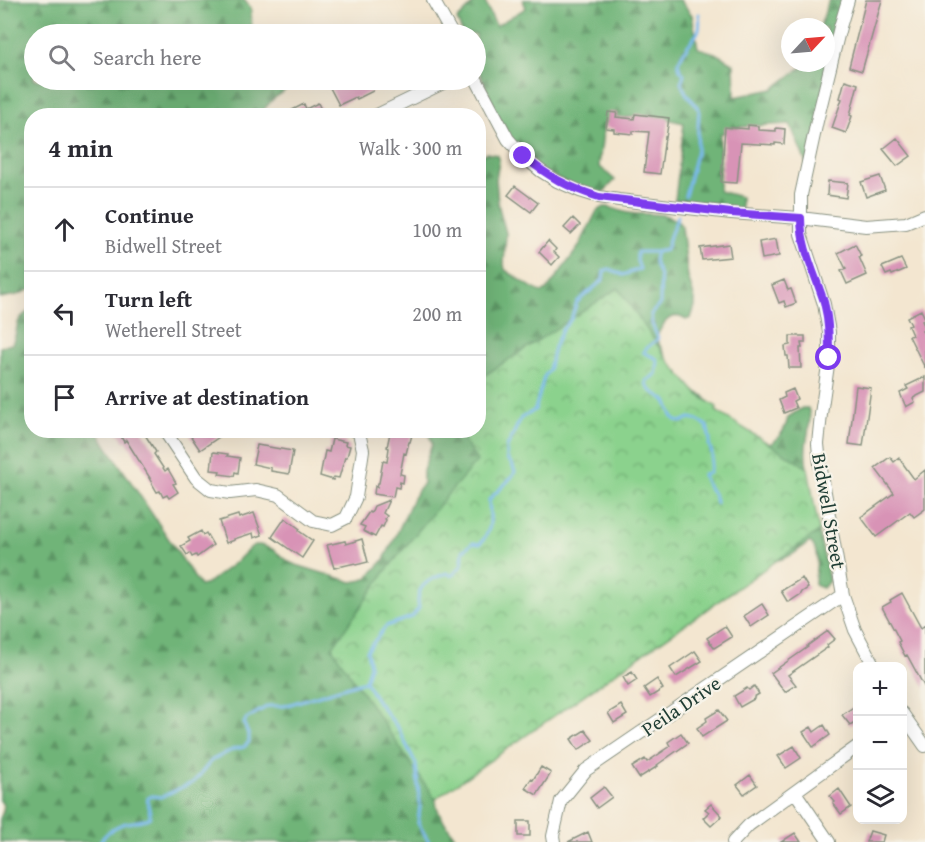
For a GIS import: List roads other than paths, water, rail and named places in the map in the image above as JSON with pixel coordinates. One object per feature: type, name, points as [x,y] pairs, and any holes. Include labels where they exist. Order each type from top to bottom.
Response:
[{"type":"street","points":[[433,0],[446,24]]},
{"type":"street","name":"Bidwell Street","points":[[848,0],[801,195],[801,234],[824,304],[829,332],[829,358],[820,414],[818,444],[820,464],[843,595],[855,630],[872,662]]},
{"type":"street","points":[[391,108],[428,90]]},
{"type":"street","points":[[482,90],[508,139],[523,156],[557,181],[599,197],[866,226],[906,223],[925,215]]},
{"type":"street","points":[[170,438],[196,478],[212,490],[230,493],[255,490],[278,495],[313,521],[332,525],[346,518],[356,496],[363,450],[360,438]]},
{"type":"street","name":"Peila Drive","points":[[554,842],[553,836],[561,801],[586,770],[843,595]]},
{"type":"street","points":[[905,716],[925,746]]},
{"type":"street","points":[[732,842],[749,825],[853,750]]},
{"type":"street","points":[[795,792],[829,842]]},
{"type":"waterway","points":[[685,196],[697,150],[699,109],[681,83],[684,74],[678,63],[699,30],[699,14]]},
{"type":"waterway","points":[[429,842],[418,823],[420,806],[416,764],[398,728],[365,681],[370,666],[367,651],[386,626],[412,617],[419,608],[419,594],[424,584],[447,573],[452,576],[462,565],[463,551],[472,543],[480,544],[484,538],[490,523],[489,500],[515,472],[507,459],[507,447],[521,418],[535,410],[544,377],[549,370],[554,347],[562,330],[571,319],[577,302],[603,280],[604,271],[609,269],[623,275],[640,269],[637,252],[666,250],[678,216]]},
{"type":"waterway","points":[[656,252],[654,260],[660,277],[660,304],[651,314],[652,324],[658,338],[643,352],[656,358],[658,363],[656,374],[646,381],[651,390],[665,400],[677,421],[692,418],[707,426],[712,459],[709,473],[703,474],[716,503]]},
{"type":"waterway","points":[[100,842],[120,825],[142,821],[150,817],[148,798],[161,797],[194,782],[212,760],[234,749],[244,747],[249,742],[244,724],[246,719],[268,706],[284,706],[365,681]]}]
